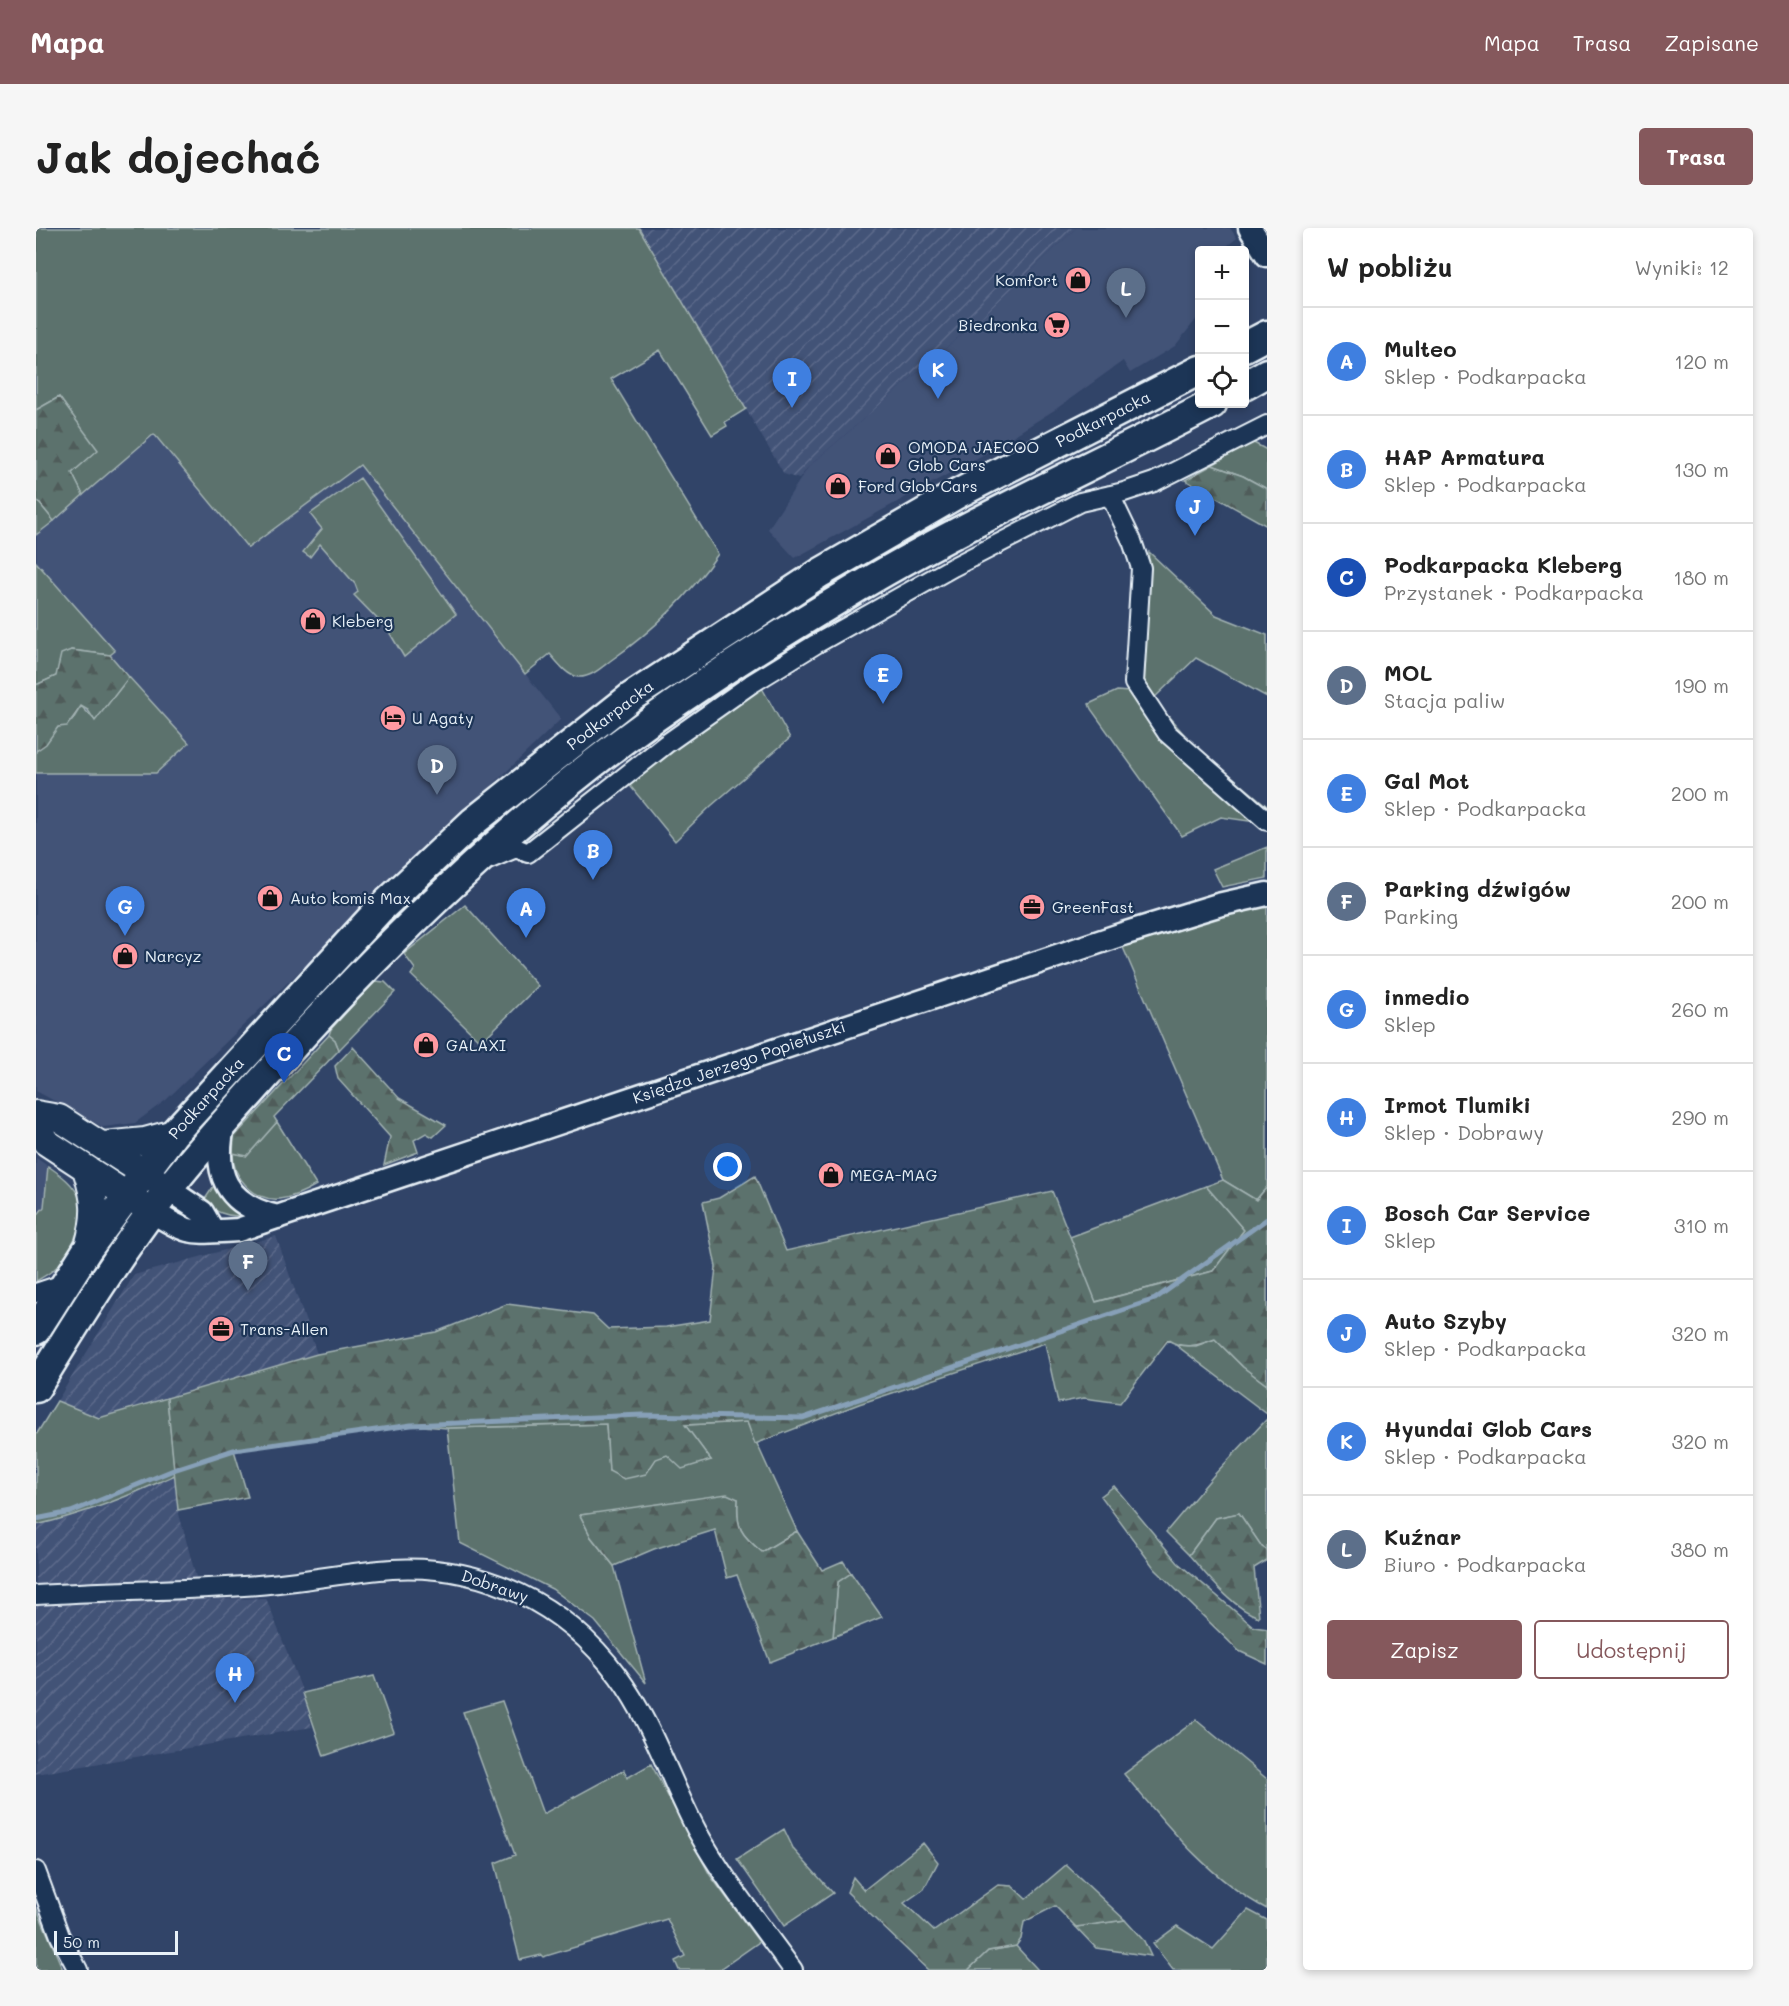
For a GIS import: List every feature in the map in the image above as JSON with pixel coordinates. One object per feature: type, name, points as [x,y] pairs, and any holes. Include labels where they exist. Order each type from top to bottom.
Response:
[{"type":"main road","points":[[1249,345],[1267,335]]},
{"type":"main road","name":"Podkarpacka","points":[[36,1330],[87,1250],[174,1133],[301,993],[429,862],[473,822],[631,698],[811,579],[889,531],[1195,373]]},
{"type":"main road","points":[[1249,384],[1267,373]]},
{"type":"main road","name":"Podkarpacka","points":[[36,1388],[84,1310],[160,1200],[224,1122],[364,969],[464,873],[529,817],[592,765],[712,679],[847,594],[1026,498],[1204,408]]},
{"type":"main road","name":"Księdza Jerzego Popiełuszki","points":[[36,1114],[59,1118],[104,1144],[144,1172],[160,1200]]},
{"type":"main road","name":"Księdza Jerzego Popiełuszki","points":[[36,1126],[46,1142],[127,1195],[160,1200]]},
{"type":"main road","points":[[104,1144],[145,1141],[174,1133]]},
{"type":"main road","points":[[86,1168],[95,1197],[95,1221],[87,1250]]},
{"type":"street","points":[[1250,228],[1267,255]]},
{"type":"street","points":[[529,817],[528,835],[536,842],[543,842],[666,744],[751,684],[816,644],[990,547],[1080,502],[1154,482],[1267,425]]},
{"type":"street","points":[[1110,495],[1132,541],[1141,568],[1134,683],[1167,733],[1267,821]]},
{"type":"street","name":"Podkarpacka","points":[[464,873],[509,849],[516,848],[528,853],[543,842]]},
{"type":"street","name":"Księdza Jerzego Popiełuszki","points":[[160,1200],[202,1212],[213,1231],[238,1230],[1112,938],[1218,905],[1267,894]]},
{"type":"street","points":[[224,1122],[220,1140],[221,1176],[228,1188],[250,1208],[278,1217]]},
{"type":"street","points":[[36,1293],[66,1283]]},
{"type":"street","name":"Dobrawy","points":[[36,1595],[258,1586],[392,1569],[442,1569],[472,1576],[532,1598],[573,1627],[591,1643],[618,1676],[633,1698],[697,1830],[719,1868],[793,1970]]},
{"type":"street","points":[[36,1871],[60,1936],[78,1970]]},
{"type":"shaded area","points":[[639,228],[1076,228],[984,315],[809,466],[799,479],[784,474]]},
{"type":"shaded area","points":[[1076,228],[1230,228],[1237,238],[1227,246],[1195,246],[1195,321],[1175,346],[1130,373],[1123,361],[1056,409],[981,456],[795,558],[768,529],[809,466],[984,315]]},
{"type":"shaded area","points":[[154,434],[248,548],[360,465],[561,719],[166,1100],[135,1123],[103,1127],[36,1091],[36,773],[156,773],[189,743],[110,655],[115,650],[36,562],[36,535]]},
{"type":"shaded area","points":[[36,1158],[48,1166],[44,1207],[36,1217]]},
{"type":"shaded area","points":[[276,1236],[317,1354],[99,1418],[57,1401],[134,1275]]},
{"type":"shaded area","points":[[175,1475],[178,1510],[196,1577],[186,1600],[266,1598],[303,1693],[312,1727],[36,1774],[36,1525],[71,1517],[120,1500]]},
{"type":"green space","points":[[36,228],[639,228],[746,409],[725,422],[727,426],[712,435],[660,350],[611,379],[718,554],[695,585],[669,612],[641,638],[595,672],[582,677],[574,676],[562,668],[550,654],[525,674],[360,465],[248,548],[154,434],[83,495],[72,473],[97,450],[59,397],[36,410]]},
{"type":"green space","points":[[59,397],[98,450],[72,473],[83,495],[54,521],[36,499],[36,410]]},
{"type":"green space","points":[[1252,442],[1267,450],[1267,489],[1243,476],[1212,465]]},
{"type":"green space","points":[[1212,465],[1243,476],[1267,489],[1267,526],[1185,480]]},
{"type":"green space","points":[[360,478],[456,614],[404,657],[388,630],[354,595],[358,592],[355,584],[320,544],[310,557],[303,552],[322,529],[310,514]]},
{"type":"green space","points":[[36,499],[54,521],[36,535]]},
{"type":"green space","points":[[1149,552],[1216,615],[1267,635],[1267,697],[1196,658],[1153,699],[1191,742],[1267,806],[1267,814],[1179,738],[1151,703],[1141,684],[1140,641]]},
{"type":"green space","points":[[36,562],[115,651],[110,655],[71,650],[56,676],[36,685]]},
{"type":"green space","points":[[71,650],[110,655],[129,677],[95,721],[88,710],[81,706],[67,726],[58,727],[46,744],[36,751],[36,685],[56,676],[61,654]]},
{"type":"green space","points":[[129,677],[189,743],[156,773],[36,773],[36,751],[58,727],[72,721],[81,706],[95,720]]},
{"type":"green space","points":[[762,688],[790,738],[711,806],[675,841],[627,782]]},
{"type":"green space","points":[[1117,691],[1129,692],[1256,822],[1221,817],[1182,836],[1091,709],[1089,704]]},
{"type":"green space","points":[[1267,847],[1267,878],[1222,887],[1213,869]]},
{"type":"green space","points":[[1267,903],[1267,1187],[1256,1200],[1223,1180],[1122,945]]},
{"type":"green space","points":[[465,905],[538,986],[481,1042],[411,975],[415,969],[404,954]]},
{"type":"green space","points":[[375,981],[385,982],[395,992],[339,1050],[335,1040],[329,1035],[331,1029]]},
{"type":"green space","points":[[329,1035],[335,1040],[339,1050],[274,1117],[277,1122],[247,1156],[233,1153],[234,1137]]},
{"type":"green space","points":[[353,1047],[399,1098],[446,1125],[433,1137],[426,1133],[414,1140],[418,1152],[384,1165],[390,1137],[338,1079],[335,1066]]},
{"type":"green space","points":[[277,1122],[316,1185],[298,1194],[270,1199],[253,1192],[246,1186],[236,1171],[233,1153],[247,1156]]},
{"type":"green space","points":[[48,1166],[71,1184],[80,1199],[81,1217],[75,1238],[64,1258],[52,1271],[36,1281],[36,1217],[44,1207]]},
{"type":"green space","points":[[755,1176],[786,1251],[1052,1191],[1096,1302],[1213,1271],[1244,1230],[1206,1186],[1223,1180],[1256,1200],[1267,1187],[1267,1385],[1243,1367],[1215,1339],[1186,1346],[1168,1340],[1120,1403],[1084,1398],[1058,1403],[1045,1343],[859,1404],[755,1444],[747,1422],[685,1425],[711,1460],[682,1469],[667,1455],[656,1459],[646,1474],[624,1479],[609,1471],[606,1424],[447,1428],[411,1425],[234,1450],[248,1497],[178,1510],[167,1398],[317,1354],[436,1332],[507,1304],[593,1315],[608,1329],[666,1327],[710,1320],[716,1267],[703,1202],[719,1198]]},
{"type":"green space","points":[[217,1181],[241,1209],[242,1215],[231,1216],[221,1213],[203,1202]]},
{"type":"green space","points":[[1206,1186],[1244,1230],[1213,1271],[1095,1302],[1070,1237]]},
{"type":"green space","points":[[1215,1339],[1243,1367],[1267,1385],[1267,1414],[1176,1345],[1196,1346]]},
{"type":"green space","points":[[167,1398],[175,1475],[107,1504],[36,1525],[36,1435],[57,1401],[99,1418]]},
{"type":"green space","points":[[1267,1419],[1267,1550],[1262,1547],[1239,1513],[1216,1518],[1189,1555],[1166,1532],[1214,1475]]},
{"type":"green space","points":[[747,1422],[797,1531],[762,1552],[741,1530],[738,1499],[580,1515],[591,1537],[614,1566],[646,1683],[595,1621],[552,1589],[460,1543],[447,1428],[606,1424],[609,1471],[646,1474],[656,1458],[667,1455],[711,1460],[685,1425]]},
{"type":"green space","points":[[1114,1486],[1178,1563],[1254,1627],[1267,1629],[1267,1664],[1239,1651],[1155,1569],[1101,1496]]},
{"type":"green space","points":[[727,1494],[738,1499],[741,1530],[762,1552],[797,1531],[822,1570],[843,1561],[851,1573],[838,1582],[833,1637],[770,1662],[737,1575],[727,1578],[715,1530],[654,1549],[614,1566],[591,1537],[580,1515]]},
{"type":"green space","points":[[1239,1513],[1262,1547],[1267,1550],[1267,1560],[1254,1568],[1259,1617],[1239,1607],[1189,1555],[1216,1518]]},
{"type":"green space","points":[[851,1573],[882,1617],[833,1637],[838,1582]]},
{"type":"green space","points":[[374,1676],[394,1732],[324,1756],[303,1693]]},
{"type":"green space","points":[[502,1701],[543,1814],[624,1770],[627,1778],[651,1764],[710,1875],[759,1942],[719,1970],[679,1970],[675,1961],[685,1956],[667,1919],[543,1957],[541,1955],[520,1960],[495,1863],[515,1855],[463,1712]]},
{"type":"green space","points":[[1196,1720],[1267,1779],[1267,1909],[1246,1897],[1207,1866],[1189,1849],[1124,1774]]},
{"type":"green space","points":[[784,1829],[794,1850],[833,1893],[784,1926],[737,1859]]},
{"type":"green space","points":[[923,1843],[938,1862],[924,1889],[904,1903],[934,1931],[998,1885],[1012,1886],[1026,1899],[1066,1865],[1125,1920],[1076,1927],[1055,1906],[1024,1922],[1021,1939],[1016,1946],[988,1951],[968,1970],[928,1970],[847,1892],[853,1877],[864,1890]]},
{"type":"green space","points":[[36,1907],[63,1970],[36,1970]]},
{"type":"green space","points":[[1248,1910],[1267,1920],[1267,1970],[1173,1970],[1153,1944],[1177,1926],[1213,1949]]},
{"type":"green space","points":[[1125,1920],[1144,1941],[1151,1956],[1096,1948],[1076,1927]]},
{"type":"green space","points":[[1016,1946],[1038,1970],[968,1970],[988,1951]]},
{"type":"waterway","points":[[36,1519],[71,1512],[176,1469],[234,1450],[411,1425],[642,1415],[803,1418],[1155,1299],[1267,1219]]},
{"type":"place","name":"Komfort","points":[[1078,280]]},
{"type":"place","name":"Kuźnar","points":[[1126,318]]},
{"type":"place","name":"Biedronka","points":[[1057,325]]},
{"type":"place","name":"Hyundai Glob Cars","points":[[938,399]]},
{"type":"place","name":"Bosch Car Service","points":[[792,408]]},
{"type":"place","name":"OMODA JAECOO Glob Cars","points":[[888,456]]},
{"type":"place","name":"Ford Glob Cars","points":[[838,486]]},
{"type":"place","name":"Auto Szyby","points":[[1195,536]]},
{"type":"place","name":"Kleberg","points":[[313,621]]},
{"type":"place","name":"Gal Mot","points":[[883,704]]},
{"type":"place","name":"U Agaty","points":[[393,718]]},
{"type":"place","name":"MOL","points":[[437,795]]},
{"type":"place","name":"HAP Armatura","points":[[593,880]]},
{"type":"place","name":"Auto komis Max","points":[[270,898]]},
{"type":"place","name":"GreenFast","points":[[1032,907]]},
{"type":"place","name":"inmedio","points":[[125,936]]},
{"type":"place","name":"Multeo","points":[[526,938]]},
{"type":"place","name":"Narcyz","points":[[125,956]]},
{"type":"place","name":"GALAXI","points":[[426,1045]]},
{"type":"place","name":"Podkarpacka Kleberg","points":[[284,1083]]},
{"type":"place","name":"MEGA-MAG","points":[[831,1175]]},
{"type":"place","name":"Parking dźwigów","points":[[248,1291]]},
{"type":"place","name":"Trans-Allen","points":[[221,1329]]},
{"type":"place","name":"Irmot Tlumiki","points":[[235,1703]]}]
